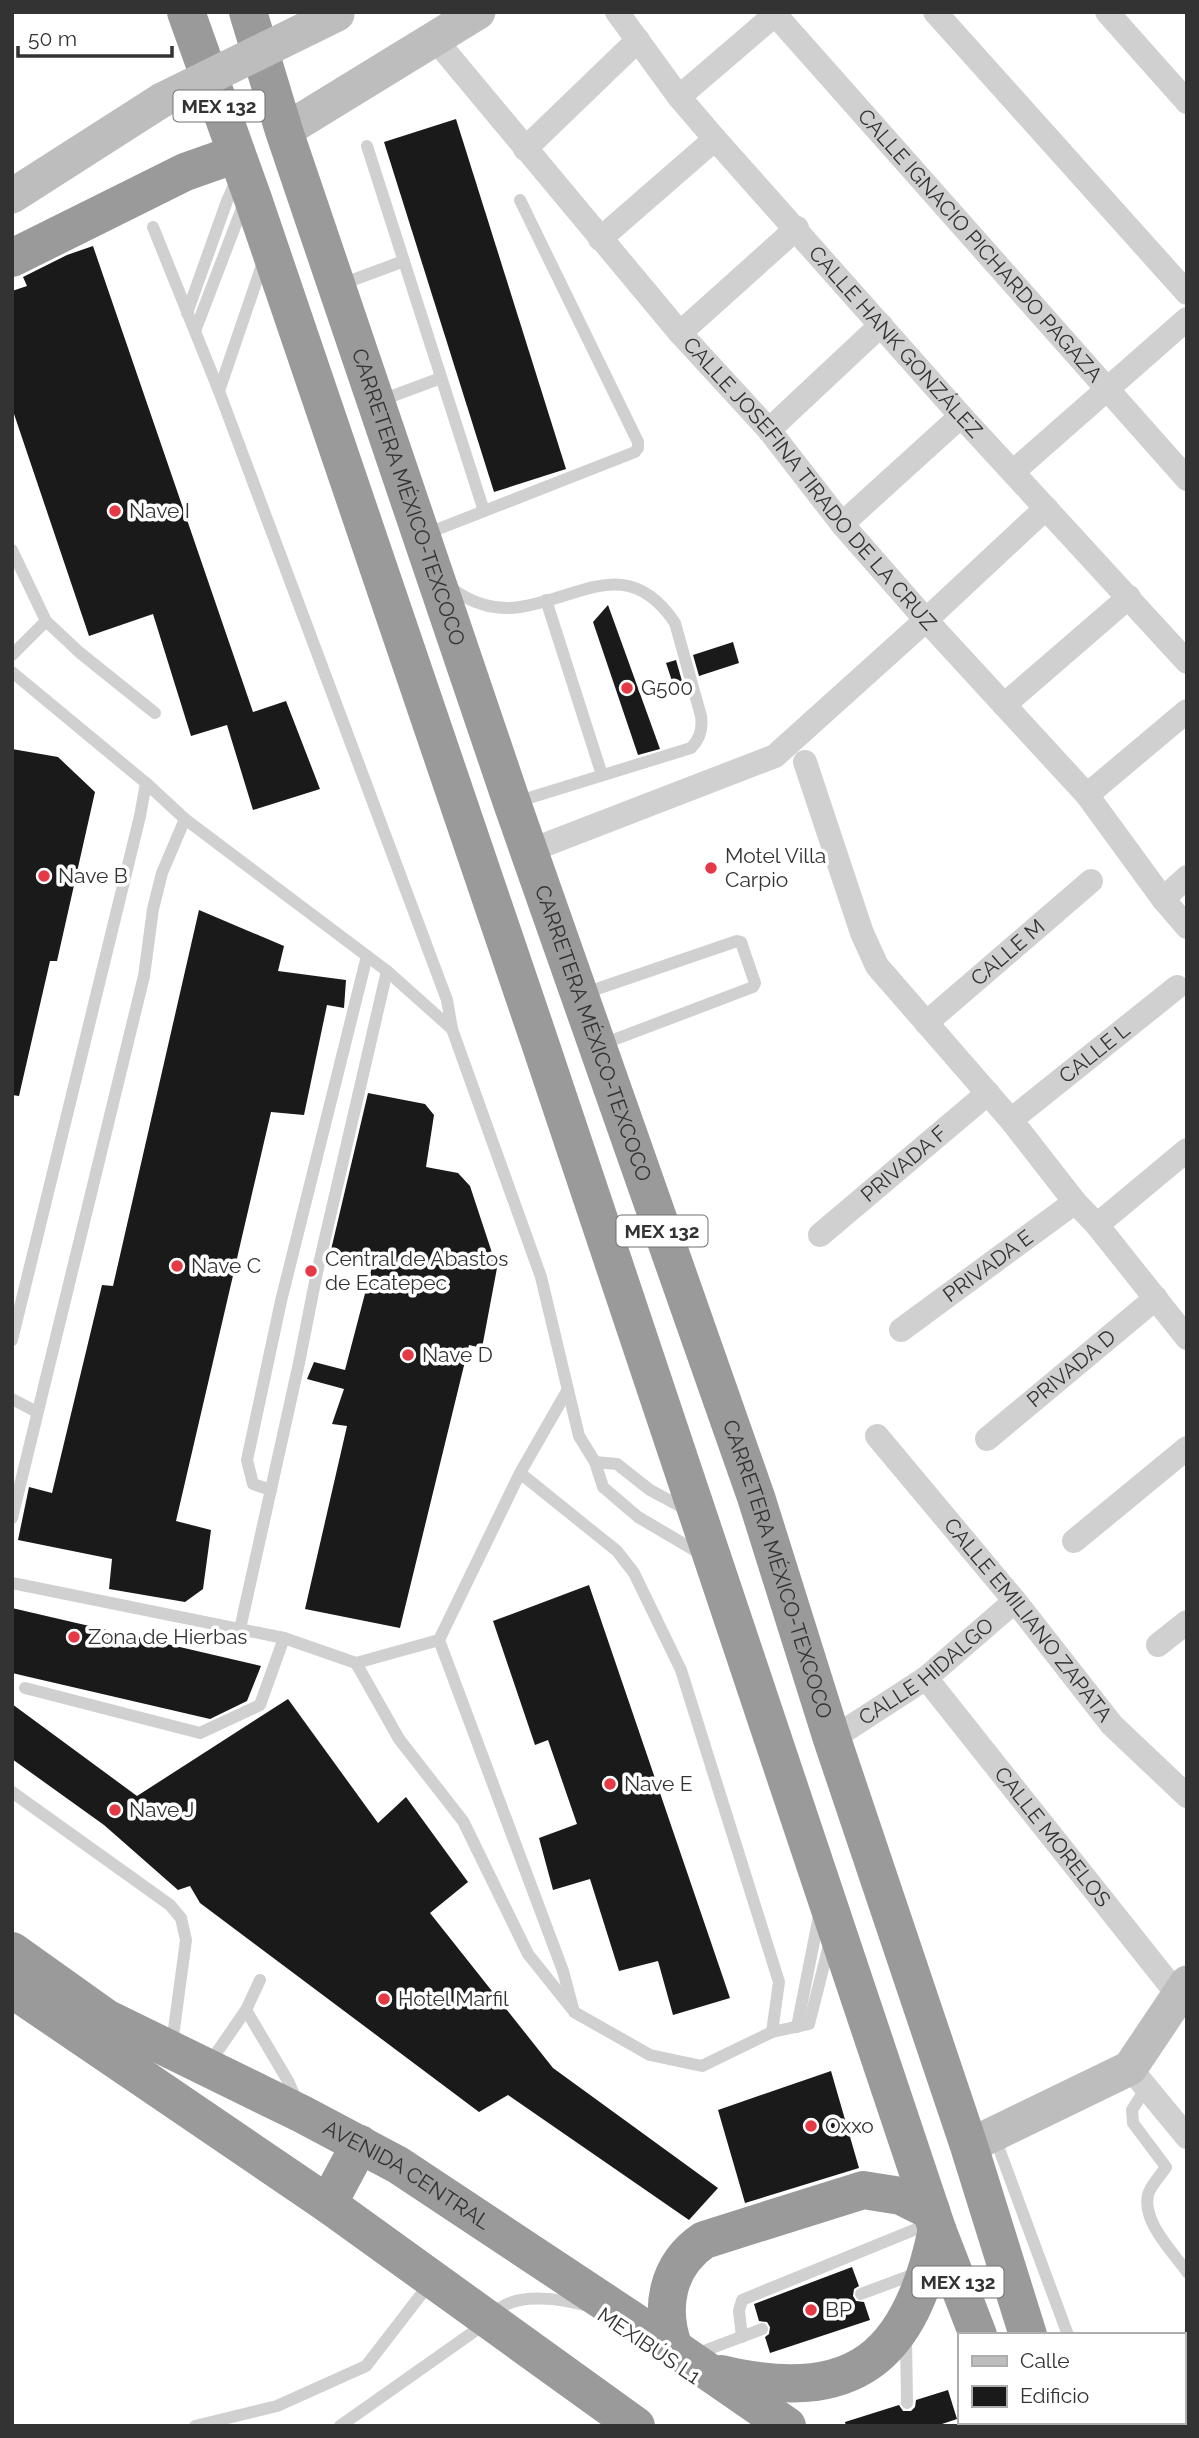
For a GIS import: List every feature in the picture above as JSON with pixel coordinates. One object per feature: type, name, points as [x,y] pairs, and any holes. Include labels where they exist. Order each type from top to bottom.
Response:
[{"type":"highway","name":"MEX 132","points":[[186,12],[555,1088],[934,2221],[977,2333]]},
{"type":"highway","name":"MEX 132","points":[[248,12],[284,131]]},
{"type":"highway","name":"CARRETERA MÉXICO-TEXCOCO","points":[[284,131],[512,803],[757,1497],[832,1739],[981,2140],[1031,2286],[1028,2333]]},
{"type":"highway","points":[[12,258],[185,172],[245,178]]},
{"type":"highway","points":[[538,1040],[554,1048],[570,1045],[583,1034],[592,1032],[591,1060],[573,1061],[559,1072],[555,1088]]},
{"type":"highway","name":"AVENIDA CENTRAL","points":[[12,1951],[106,2018],[302,2114],[398,2165],[787,2426]]},
{"type":"highway","points":[[12,1989],[328,2204],[497,2327],[641,2422]]},
{"type":"highway","points":[[328,2204],[360,2144]]},
{"type":"highway","points":[[863,2190],[901,2196],[934,2221],[927,2269],[905,2323],[884,2351],[870,2362],[840,2377],[824,2381],[782,2383],[735,2378],[690,2359],[667,2321],[668,2294],[677,2268],[684,2256],[704,2240],[863,2190]]},
{"type":"highway","points":[[497,2327],[602,2426]]},
{"type":"street","points":[[284,131],[478,12]]},
{"type":"street","name":"CALLE HANK GONZÁLEZ","points":[[617,12],[679,97],[715,139],[797,228],[961,416],[1187,662]]},
{"type":"street","points":[[935,12],[1187,293]]},
{"type":"street","points":[[1107,12],[1187,102]]},
{"type":"street","points":[[12,196],[162,100],[339,13]]},
{"type":"street","points":[[679,97],[775,13]]},
{"type":"street","name":"CALLE IGNACIO PICHARDO PAGAZA","points":[[775,13],[1187,479]]},
{"type":"street","name":"CALLE JOSEFINA TIRADO DE LA CRUZ","points":[[434,38],[680,333],[769,430],[842,524],[1087,795],[1163,899],[1187,927]]},
{"type":"street","points":[[525,149],[638,40]]},
{"type":"street","points":[[600,239],[715,139]]},
{"type":"street","points":[[680,333],[797,228]]},
{"type":"street","points":[[1014,471],[1187,319]]},
{"type":"street","points":[[769,430],[881,325]]},
{"type":"street","points":[[842,524],[961,416]]},
{"type":"street","points":[[529,852],[775,756],[1046,508]]},
{"type":"street","points":[[1004,705],[1129,597]]},
{"type":"street","points":[[1087,795],[1187,711]]},
{"type":"street","points":[[805,762],[862,933],[877,966],[1011,1120],[1075,1202],[1183,1327]]},
{"type":"street","points":[[1163,899],[1187,877]]},
{"type":"street","name":"CALLE M","points":[[926,1023],[1091,881]]},
{"type":"street","name":"CALLE L","points":[[1011,1120],[1177,987]]},
{"type":"street","name":"PRIVADA F","points":[[821,1237],[988,1093]]},
{"type":"street","points":[[1097,1225],[1187,1150]]},
{"type":"street","name":"PRIVADA E","points":[[901,1331],[1075,1202]]},
{"type":"street","name":"PRIVADA D","points":[[987,1439],[1156,1298]]},
{"type":"street","name":"CALLE EMILIANO ZAPATA","points":[[877,1436],[1015,1601],[1112,1725],[1187,1796]]},
{"type":"street","points":[[1074,1541],[1187,1448]]},
{"type":"street","name":"CALLE HIDALGO","points":[[832,1739],[926,1678],[1015,1601]]},
{"type":"street","points":[[1158,1645],[1187,1622]]},
{"type":"street","name":"CALLE MORELOS","points":[[926,1678],[1182,1989]]},
{"type":"street","points":[[981,2140],[1138,2078],[1182,1989]]},
{"type":"street","points":[[1138,2078],[1187,2137]]},
{"type":"lane","points":[[367,146],[484,511]]},
{"type":"lane","points":[[187,313],[227,201],[245,178]]},
{"type":"lane","points":[[195,331],[245,178]]},
{"type":"lane","points":[[512,803],[691,748],[699,737],[701,716],[675,623],[657,601],[620,584],[592,586],[522,607],[489,606],[462,596],[452,589],[427,553],[484,511],[635,452],[638,448],[632,430],[520,201]]},
{"type":"lane","points":[[153,227],[219,391],[447,1000],[452,1029],[541,1277],[579,1436],[595,1462],[603,1486],[638,1517],[713,1561]]},
{"type":"lane","points":[[219,391],[268,250]]},
{"type":"lane","points":[[337,285],[404,261]]},
{"type":"lane","points":[[376,402],[441,378]]},
{"type":"lane","points":[[12,550],[46,621],[79,652],[155,713]]},
{"type":"lane","points":[[546,600],[602,775]]},
{"type":"lane","points":[[12,655],[46,621]]},
{"type":"lane","points":[[12,672],[146,783],[185,819],[368,956],[452,1029]]},
{"type":"lane","points":[[12,1340],[141,816],[146,783]]},
{"type":"lane","points":[[12,1518],[144,976],[156,897],[162,873],[185,819]]},
{"type":"lane","points":[[737,941],[741,942],[755,983],[752,987],[592,1032],[737,941]]},
{"type":"lane","points":[[271,1490],[253,1484],[247,1460],[293,1248],[368,956]]},
{"type":"lane","points":[[240,1629],[319,1263],[387,971]]},
{"type":"lane","points":[[567,1391],[520,1473],[439,1640],[564,1971],[574,2012]]},
{"type":"lane","points":[[12,1399],[37,1412]]},
{"type":"lane","points":[[595,1462],[617,1464],[648,1489],[698,1514]]},
{"type":"lane","points":[[520,1473],[617,1551],[634,1573],[681,1670],[779,1982],[772,2032]]},
{"type":"lane","points":[[12,1583],[284,1638],[356,1663],[439,1640]]},
{"type":"lane","points":[[24,1688],[200,1734],[260,1705],[284,1638]]},
{"type":"lane","points":[[356,1663],[399,1739],[463,1821],[528,1954],[574,2012],[650,2056],[702,2066],[772,2032],[809,2024],[830,1908]]},
{"type":"lane","points":[[12,1792],[170,1905],[181,1919],[186,1940],[171,2051]]},
{"type":"lane","points":[[797,2027],[813,1937],[830,1908]]},
{"type":"lane","points":[[206,2068],[246,2010],[260,1980]]},
{"type":"lane","points":[[246,2010],[288,2081],[302,2114]]},
{"type":"lane","points":[[1138,2078],[1132,2110],[1133,2123],[1166,2167],[1148,2193],[1148,2207],[1153,2224],[1187,2272]]},
{"type":"lane","points":[[742,2337],[739,2311],[742,2300],[934,2221]]},
{"type":"lane","points":[[861,2294],[927,2269]]},
{"type":"lane","points":[[195,2426],[277,2406],[366,2365],[433,2280]]},
{"type":"lane","points":[[1031,2286],[1066,2333]]},
{"type":"lane","name":"MEXIBÚS L1","points":[[340,2426],[497,2327],[500,2307],[528,2299],[558,2298],[599,2309],[764,2426]]},
{"type":"lane","points":[[905,2323],[907,2403]]},
{"type":"lane","points":[[690,2359],[762,2329]]},
{"type":"lane","points":[[1187,2355],[1187,2360]]},
{"type":"building","points":[[456,119],[566,469],[494,492],[384,142]]},
{"type":"building","name":"Nave I","points":[[93,246],[253,712],[286,701],[320,789],[253,810],[227,725],[191,736],[153,614],[89,636],[12,408],[12,291],[27,286],[23,277],[67,255]]},
{"type":"building","name":"G500","points":[[608,605],[660,749],[638,755],[593,622]]},
{"type":"building","points":[[733,642],[739,663],[699,676],[693,655]]},
{"type":"building","points":[[676,660],[682,681],[673,684],[666,663]]},
{"type":"building","name":"Nave B","points":[[12,749],[58,757],[95,792],[57,961],[50,961],[19,1096],[12,1095]]},
{"type":"building","name":"Nave C","points":[[199,910],[284,946],[278,971],[346,980],[344,1008],[327,1005],[304,1115],[271,1112],[176,1521],[211,1530],[203,1589],[185,1602],[109,1589],[112,1559],[18,1540],[29,1487],[52,1493],[102,1285],[113,1286]]},
{"type":"building","name":"Nave D","points":[[368,1093],[425,1104],[434,1115],[426,1167],[458,1173],[470,1186],[497,1268],[482,1348],[469,1345],[400,1628],[305,1609],[347,1426],[332,1424],[344,1389],[307,1379],[314,1362],[345,1370],[373,1263],[330,1254]]},
{"type":"building","name":"Nave E","points":[[589,1585],[730,1998],[673,2015],[658,1961],[619,1971],[590,1879],[553,1890],[539,1838],[577,1824],[548,1740],[535,1745],[493,1621]]},
{"type":"building","name":"Zona de Hierbas","points":[[12,1608],[261,1666],[247,1701],[210,1719],[12,1673]]},
{"type":"building","points":[[288,1699],[378,1823],[406,1797],[468,1882],[430,1913],[553,2068],[718,2188],[689,2220],[508,2095],[479,2112],[200,1903],[190,1886],[178,1890],[104,1825],[12,1759],[12,1704],[137,1796]]},
{"type":"building","points":[[831,2071],[859,2168],[745,2203],[718,2110]]},
{"type":"building","name":"BP","points":[[852,2267],[859,2286],[854,2289],[853,2296],[856,2301],[864,2302],[870,2320],[770,2353],[765,2337],[769,2334],[770,2327],[767,2322],[759,2321],[754,2304]]},
{"type":"building","points":[[948,2390],[957,2419],[936,2426],[846,2426],[845,2422],[899,2405],[903,2411],[911,2411],[916,2400]]},
{"type":"place","name":"Nave I","points":[[115,511]]},
{"type":"place","name":"G500","points":[[627,688]]},
{"type":"place","name":"Motel Villa Carpio","points":[[711,868]]},
{"type":"place","name":"Nave B","points":[[44,876]]},
{"type":"place","name":"Nave C","points":[[177,1266]]},
{"type":"place","name":"Central de Abastos de Ecatepec","points":[[311,1271]]},
{"type":"place","name":"Nave D","points":[[408,1355]]},
{"type":"place","name":"Zona de Hierbas","points":[[74,1637]]},
{"type":"place","name":"Nave E","points":[[610,1784]]},
{"type":"place","name":"Nave J","points":[[115,1810]]},
{"type":"place","name":"Hotel Marfil","points":[[384,1999]]},
{"type":"place","name":"Oxxo","points":[[811,2126]]},
{"type":"place","name":"BP","points":[[811,2310]]}]
